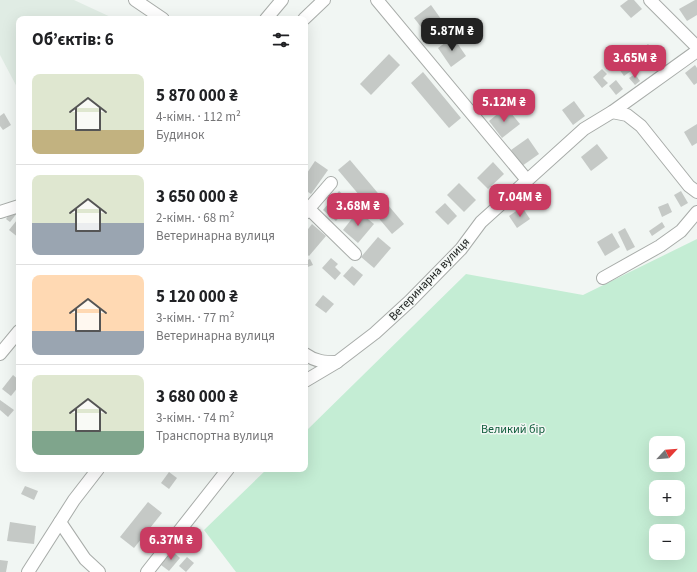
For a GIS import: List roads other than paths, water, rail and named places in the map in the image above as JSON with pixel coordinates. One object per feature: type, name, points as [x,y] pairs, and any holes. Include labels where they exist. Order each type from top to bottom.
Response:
[{"type":"street","points":[[135,0],[159,16]]},
{"type":"street","points":[[269,16],[282,0]]},
{"type":"street","points":[[307,16],[324,0]]},
{"type":"street","points":[[377,0],[527,180]]},
{"type":"street","points":[[650,0],[697,47]]},
{"type":"street","name":"Ветеринарна вулиця","points":[[308,379],[337,362],[375,333],[410,301],[461,249],[481,222],[584,129],[612,112],[697,51]]},
{"type":"street","points":[[612,112],[627,115],[641,126],[689,186],[697,192]]},
{"type":"street","points":[[308,210],[331,183]]},
{"type":"street","points":[[0,212],[16,207]]},
{"type":"street","points":[[308,212],[355,254]]},
{"type":"street","points":[[603,278],[660,246],[681,231],[697,212]]},
{"type":"street","points":[[0,354],[16,335]]},
{"type":"street","points":[[308,356],[320,362],[337,362]]},
{"type":"street","points":[[28,572],[74,500],[96,472]]},
{"type":"street","points":[[147,572],[226,472]]},
{"type":"street","points":[[60,522],[85,559],[99,572]]},
{"type":"park label","name":"Великий бір","points":[[513,429]]}]
